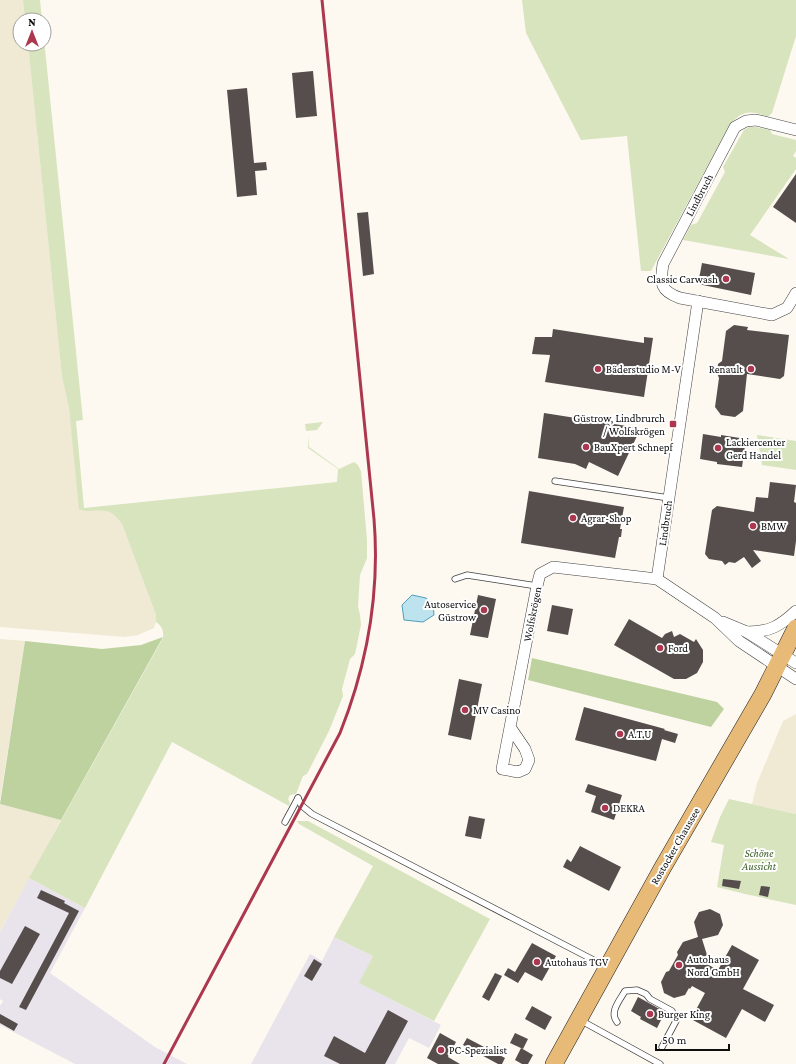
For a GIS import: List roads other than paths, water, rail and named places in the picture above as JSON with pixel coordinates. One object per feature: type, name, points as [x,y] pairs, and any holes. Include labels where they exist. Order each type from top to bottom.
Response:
[{"type":"main road","name":"Rostocker Chaussee","points":[[554,1064],[672,850],[763,694],[785,661],[796,628]]},
{"type":"street","name":"Lindbruch","points":[[796,130],[756,120],[746,121],[735,127],[663,264],[661,279],[663,288],[671,295],[680,298],[772,315],[787,308],[796,293]]},
{"type":"street","name":"Lindbruch","points":[[657,579],[698,301]]},
{"type":"street","name":"Wolfskrögen","points":[[510,727],[525,749],[529,760],[525,769],[518,772],[502,769],[510,727],[537,586],[540,574],[553,566],[657,579],[715,618],[739,641],[785,661]]},
{"type":"street","points":[[747,632],[760,632],[783,624],[796,611]]},
{"type":"street","name":"Wolfskrögen","points":[[715,618],[747,632],[785,661]]},
{"type":"street","points":[[785,661],[796,679]]},
{"type":"lane","points":[[555,481],[669,498]]},
{"type":"lane","points":[[455,579],[467,575],[537,586]]},
{"type":"lane","points":[[285,822],[298,798],[301,805],[312,814],[608,967]]},
{"type":"lane","points":[[617,1022],[613,1013],[625,991],[637,990],[646,994],[650,999],[672,1011],[676,1021],[662,1047]]},
{"type":"lane","points":[[578,1019],[660,1064]]},
{"type":"water","points":[[412,595],[426,598],[433,604],[434,615],[423,622],[404,620],[402,605]]},
{"type":"railway","points":[[164,1064],[340,733],[358,681],[369,628],[375,574],[374,519],[322,0]]},
{"type":"place","name":"Classic Carwash","points":[[726,279]]},
{"type":"place","name":"Bäderstudio M-V","points":[[598,369]]},
{"type":"place","name":"Renault","points":[[751,369]]},
{"type":"place","name":"Güstrow, Lindbrurch / Wolfskrögen","points":[[673,424]]},
{"type":"place","name":"BauXpert Schnepf","points":[[586,447]]},
{"type":"place","name":"Lackiercenter Gerd Handel","points":[[718,448]]},
{"type":"place","name":"Agrar-Shop","points":[[573,518]]},
{"type":"place","name":"BMW","points":[[753,526]]},
{"type":"place","name":"Autoservice Güstrow","points":[[484,610]]},
{"type":"place","name":"Ford","points":[[660,648]]},
{"type":"place","name":"MV Casino","points":[[465,710]]},
{"type":"place","name":"A.T.U","points":[[620,734]]},
{"type":"place","name":"DEKRA","points":[[605,808]]},
{"type":"place","name":"Autohaus TGV","points":[[537,962]]},
{"type":"place","name":"Autohaus Nord GmbH","points":[[679,965]]},
{"type":"place","name":"Burger King","points":[[650,1014]]},
{"type":"place","name":"PC-Spezialist","points":[[441,1050]]},
{"type":"park label","name":"Schöne Aussicht","points":[[759,859]]}]
